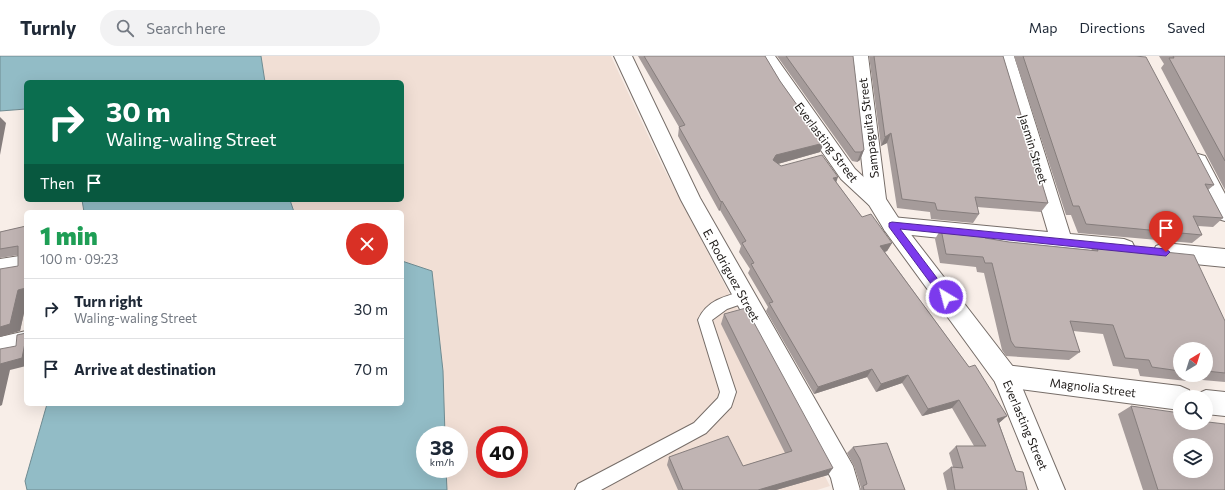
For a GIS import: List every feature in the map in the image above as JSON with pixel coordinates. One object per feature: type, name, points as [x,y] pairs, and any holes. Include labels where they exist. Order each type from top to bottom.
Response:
[{"type":"street","name":"E. Rodriguez Street","points":[[623,56],[691,200],[844,475],[847,490]]},
{"type":"street","name":"Everlasting Street","points":[[766,56],[829,156],[876,200],[892,225],[1005,376],[1052,490]]},
{"type":"street","name":"Sampaguita Street","points":[[860,56],[876,200]]},
{"type":"street","name":"Jasmin Street","points":[[1006,56],[1062,242]]},
{"type":"street","points":[[1190,145],[1225,213]]},
{"type":"street","points":[[892,225],[1225,258]]},
{"type":"street","points":[[0,268],[24,264]]},
{"type":"street","points":[[0,347],[24,341]]},
{"type":"street","name":"Magnolia Street","points":[[1005,376],[1173,397]]},
{"type":"street","points":[[1213,403],[1225,404]]},
{"type":"lane","points":[[584,490],[700,428],[725,402],[728,392],[705,320],[708,313],[716,307],[745,297]]},
{"type":"shaded area","points":[[261,56],[611,56],[661,163],[830,486],[817,490],[447,490],[446,478],[468,478],[468,426],[445,426],[443,371],[432,272],[404,262],[404,210],[293,210],[291,202],[404,202],[404,80],[265,80]]},
{"type":"water","points":[[0,56],[261,56],[265,80],[24,80],[24,109],[0,111]]},
{"type":"water","points":[[82,202],[291,202],[293,210],[84,210]]},
{"type":"water","points":[[404,262],[432,271],[443,371],[445,426],[416,426],[416,478],[446,478],[447,490],[27,490],[25,481],[46,406],[404,406]]},
{"type":"building","points":[[644,56],[765,56],[780,81],[824,143],[776,155],[773,160],[781,166],[822,155],[838,177],[833,178],[862,217],[871,214],[892,243],[880,246],[969,367],[975,365],[1007,416],[997,419],[1016,471],[1023,472],[1027,490],[955,490],[951,467],[963,468],[956,446],[986,446],[959,400],[928,409],[908,375],[881,384],[872,369],[818,387],[769,303],[773,302],[751,264],[754,263],[742,243],[746,241],[722,201],[721,202],[679,127],[685,125]]},
{"type":"building","points":[[786,56],[853,56],[864,150],[861,152],[855,152]]},
{"type":"building","points":[[874,56],[1003,56],[1048,203],[975,197],[979,214],[937,210],[935,203],[902,199],[891,133],[885,137]]},
{"type":"building","points":[[1023,56],[1146,57],[1214,185],[1205,184],[1223,218],[1193,216],[1202,235],[1086,224],[1079,206],[1073,206]]},
{"type":"building","points":[[1173,56],[1225,56],[1225,161],[1169,58],[1174,58]]},
{"type":"building","points":[[24,226],[24,288],[18,290],[10,324],[0,327],[0,269],[18,266],[18,246],[0,249],[0,232]]},
{"type":"building","points":[[941,229],[984,233],[985,238],[1009,242],[1098,251],[1096,245],[1194,255],[1225,321],[1225,373],[1213,372],[1213,342],[1173,342],[1173,370],[1152,367],[1149,360],[1125,358],[1113,325],[1070,321],[1080,352],[1015,347],[1011,341],[992,263],[985,263],[983,257],[946,254]]},
{"type":"building","points":[[746,308],[833,468],[758,490],[683,490],[669,457],[728,436],[743,466],[792,451],[724,314]]},
{"type":"building","points":[[24,333],[22,358],[0,364],[0,349],[16,346],[17,335]]},
{"type":"building","points":[[1131,406],[1173,412],[1173,430],[1213,430],[1213,423],[1225,424],[1225,490],[1158,490]]},
{"type":"building","points":[[887,443],[905,490],[864,490],[863,486],[867,484],[860,459],[853,447]]},
{"type":"route","points":[[946,297],[892,225],[1166,252]]}]
